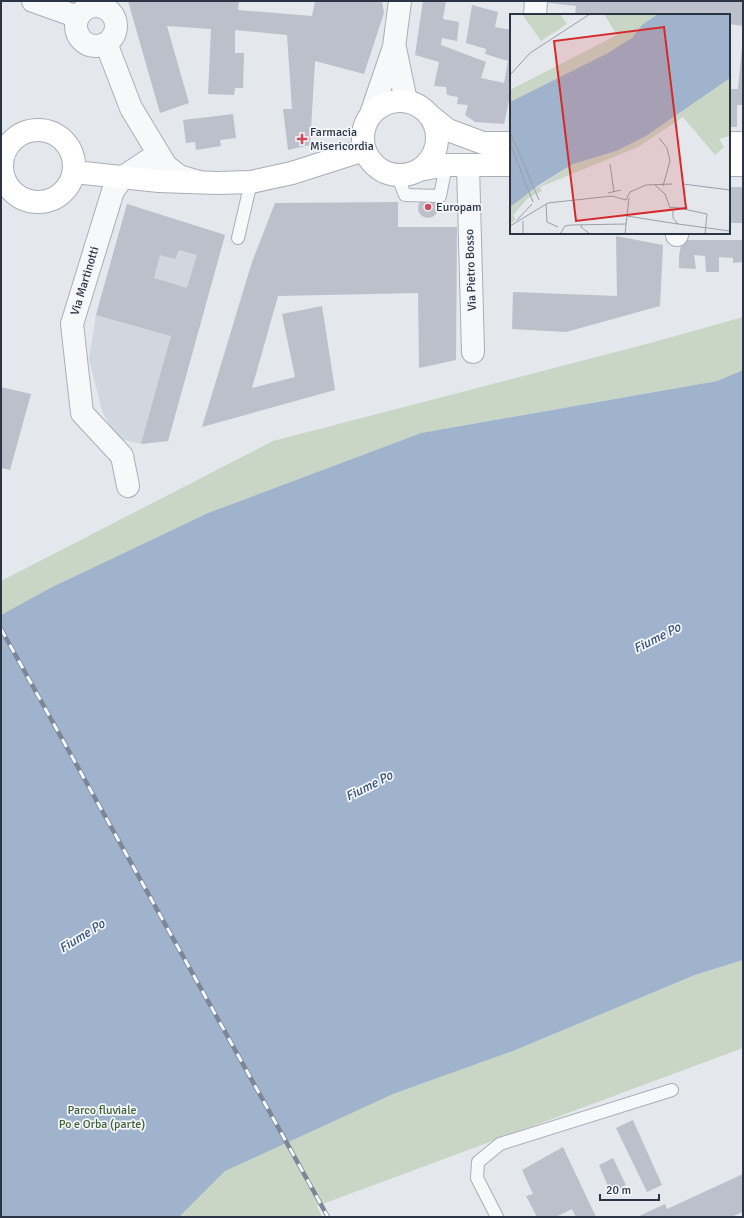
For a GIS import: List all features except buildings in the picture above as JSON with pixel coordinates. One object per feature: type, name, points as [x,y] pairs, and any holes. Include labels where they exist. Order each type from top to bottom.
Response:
[{"type":"main road","points":[[510,143],[483,143],[448,130],[418,106],[406,101],[393,101],[381,106],[371,114],[365,125],[362,138],[364,150],[377,168],[387,173],[397,175],[408,174],[419,170],[446,165],[510,165]]},
{"type":"main road","points":[[419,170],[429,161],[435,150],[437,137],[434,125],[428,114]]},
{"type":"main road","points":[[39,130],[54,134],[66,144],[73,157],[74,172],[64,191],[47,201],[37,202],[22,198],[10,189],[2,170],[2,160],[6,150],[12,142],[29,131],[39,130]]},
{"type":"main road","points":[[730,143],[743,143]]},
{"type":"main road","points":[[74,172],[159,181],[217,183],[251,182],[292,173],[364,150]]},
{"type":"main road","points":[[730,165],[743,165]]},
{"type":"street","points":[[33,1],[88,8],[98,6],[110,11],[116,22],[116,28],[114,34],[106,43],[100,46],[88,44],[82,40],[76,29],[88,8]]},
{"type":"street","points":[[371,114],[394,47],[400,1]]},
{"type":"street","points":[[535,14],[536,1]]},
{"type":"street","points":[[106,43],[131,108],[166,166],[179,176],[199,182]]},
{"type":"street","points":[[394,47],[406,101]]},
{"type":"street","name":"Via Martinotti","points":[[128,486],[122,456],[82,413],[72,324],[113,192],[123,178],[158,154]]},
{"type":"street","name":"Via Pietro Bosso","points":[[468,165],[473,352]]},
{"type":"lane","points":[[397,175],[405,195],[440,196],[446,165]]},
{"type":"lane","points":[[238,238],[251,182]]},
{"type":"lane","points":[[497,1217],[477,1178],[478,1162],[500,1144],[672,1090]]},
{"type":"shaded area","points":[[127,204],[225,235],[168,441],[141,444],[116,438],[102,411],[89,359],[96,315]]},
{"type":"green space","points":[[743,317],[743,370],[717,381],[421,433],[208,513],[50,588],[1,615],[1,581],[273,441],[654,342]]},
{"type":"green space","name":"Parco fluviale Po e Orba (parte)","points":[[1,720],[393,1094],[513,1051],[695,975],[743,960],[743,1048],[317,1206],[322,1217],[1,1217]]},
{"type":"water","name":"Fiume Po","points":[[743,370],[743,960],[695,975],[513,1051],[393,1094],[225,1171],[179,1217],[1,1217],[1,615],[50,588],[208,513],[421,433],[717,381]]},
{"type":"railway","points":[[1,629],[328,1217]]},
{"type":"place","name":"Farmacia Misericordia","points":[[302,139]]},
{"type":"place","name":"Europam","points":[[428,207]]}]
